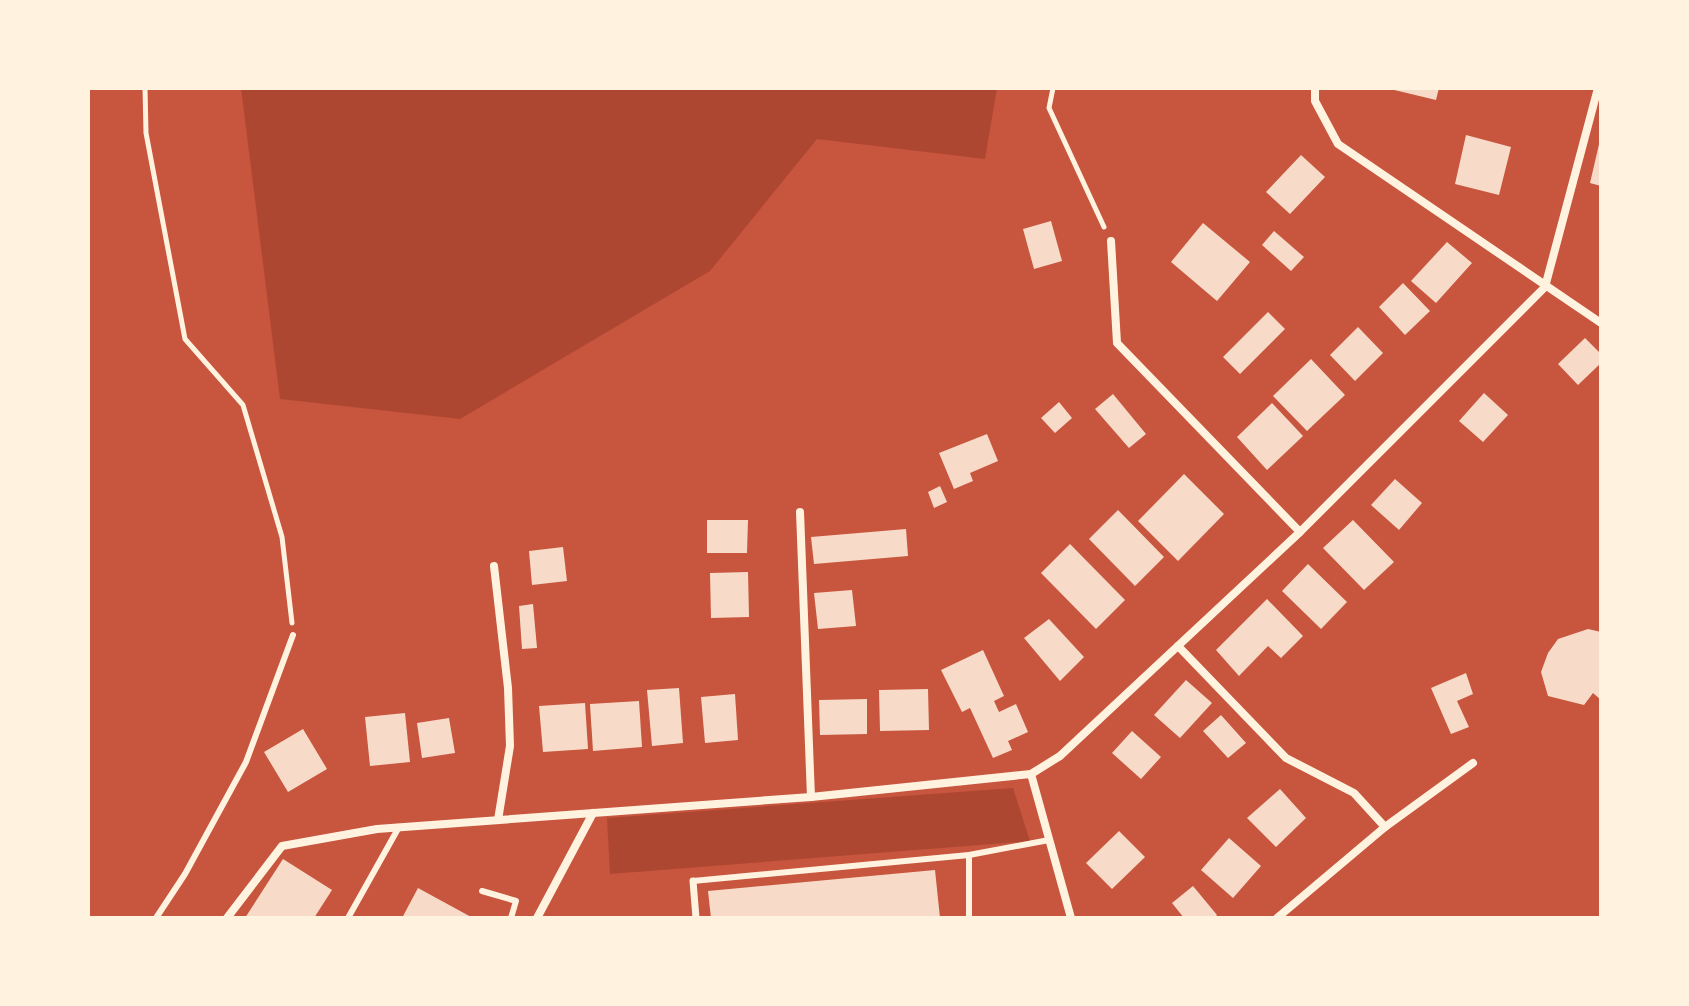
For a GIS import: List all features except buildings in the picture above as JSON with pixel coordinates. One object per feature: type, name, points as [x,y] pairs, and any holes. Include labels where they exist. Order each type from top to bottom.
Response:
[{"type":"street","points":[[1315,88],[1315,101],[1338,144],[1601,323]]},
{"type":"street","points":[[227,918],[282,846],[399,827],[811,797],[1031,774],[1060,756],[1300,532],[1545,287],[1598,88]]},
{"type":"street","points":[[1111,241],[1117,343],[1300,532]]},
{"type":"street","points":[[800,512],[811,797]]},
{"type":"street","points":[[494,566],[508,688],[510,746],[498,820]]},
{"type":"street","points":[[1178,646],[1286,758],[1354,793],[1385,827]]},
{"type":"street","points":[[1277,918],[1385,827],[1473,763]]},
{"type":"street","points":[[1031,774],[1071,918]]},
{"type":"street","points":[[537,918],[593,813]]},
{"type":"street","points":[[693,881],[696,918]]},
{"type":"lane","points":[[156,918],[185,874],[246,762],[293,635]]},
{"type":"lane","points":[[348,918],[399,827]]},
{"type":"lane","points":[[693,881],[969,855],[1049,840]]},
{"type":"lane","points":[[969,855],[969,918]]},
{"type":"lane","points":[[482,891],[516,901],[511,918]]},
{"type":"path","points":[[145,88],[146,133],[185,339],[243,405],[282,537],[293,635]]},
{"type":"path","points":[[1053,88],[1049,108],[1111,241]]},
{"type":"shaded area","points":[[241,88],[997,88],[985,159],[817,139],[710,271],[460,419],[280,399]]},
{"type":"shaded area","points":[[1013,788],[1030,841],[610,874],[607,818]]}]
